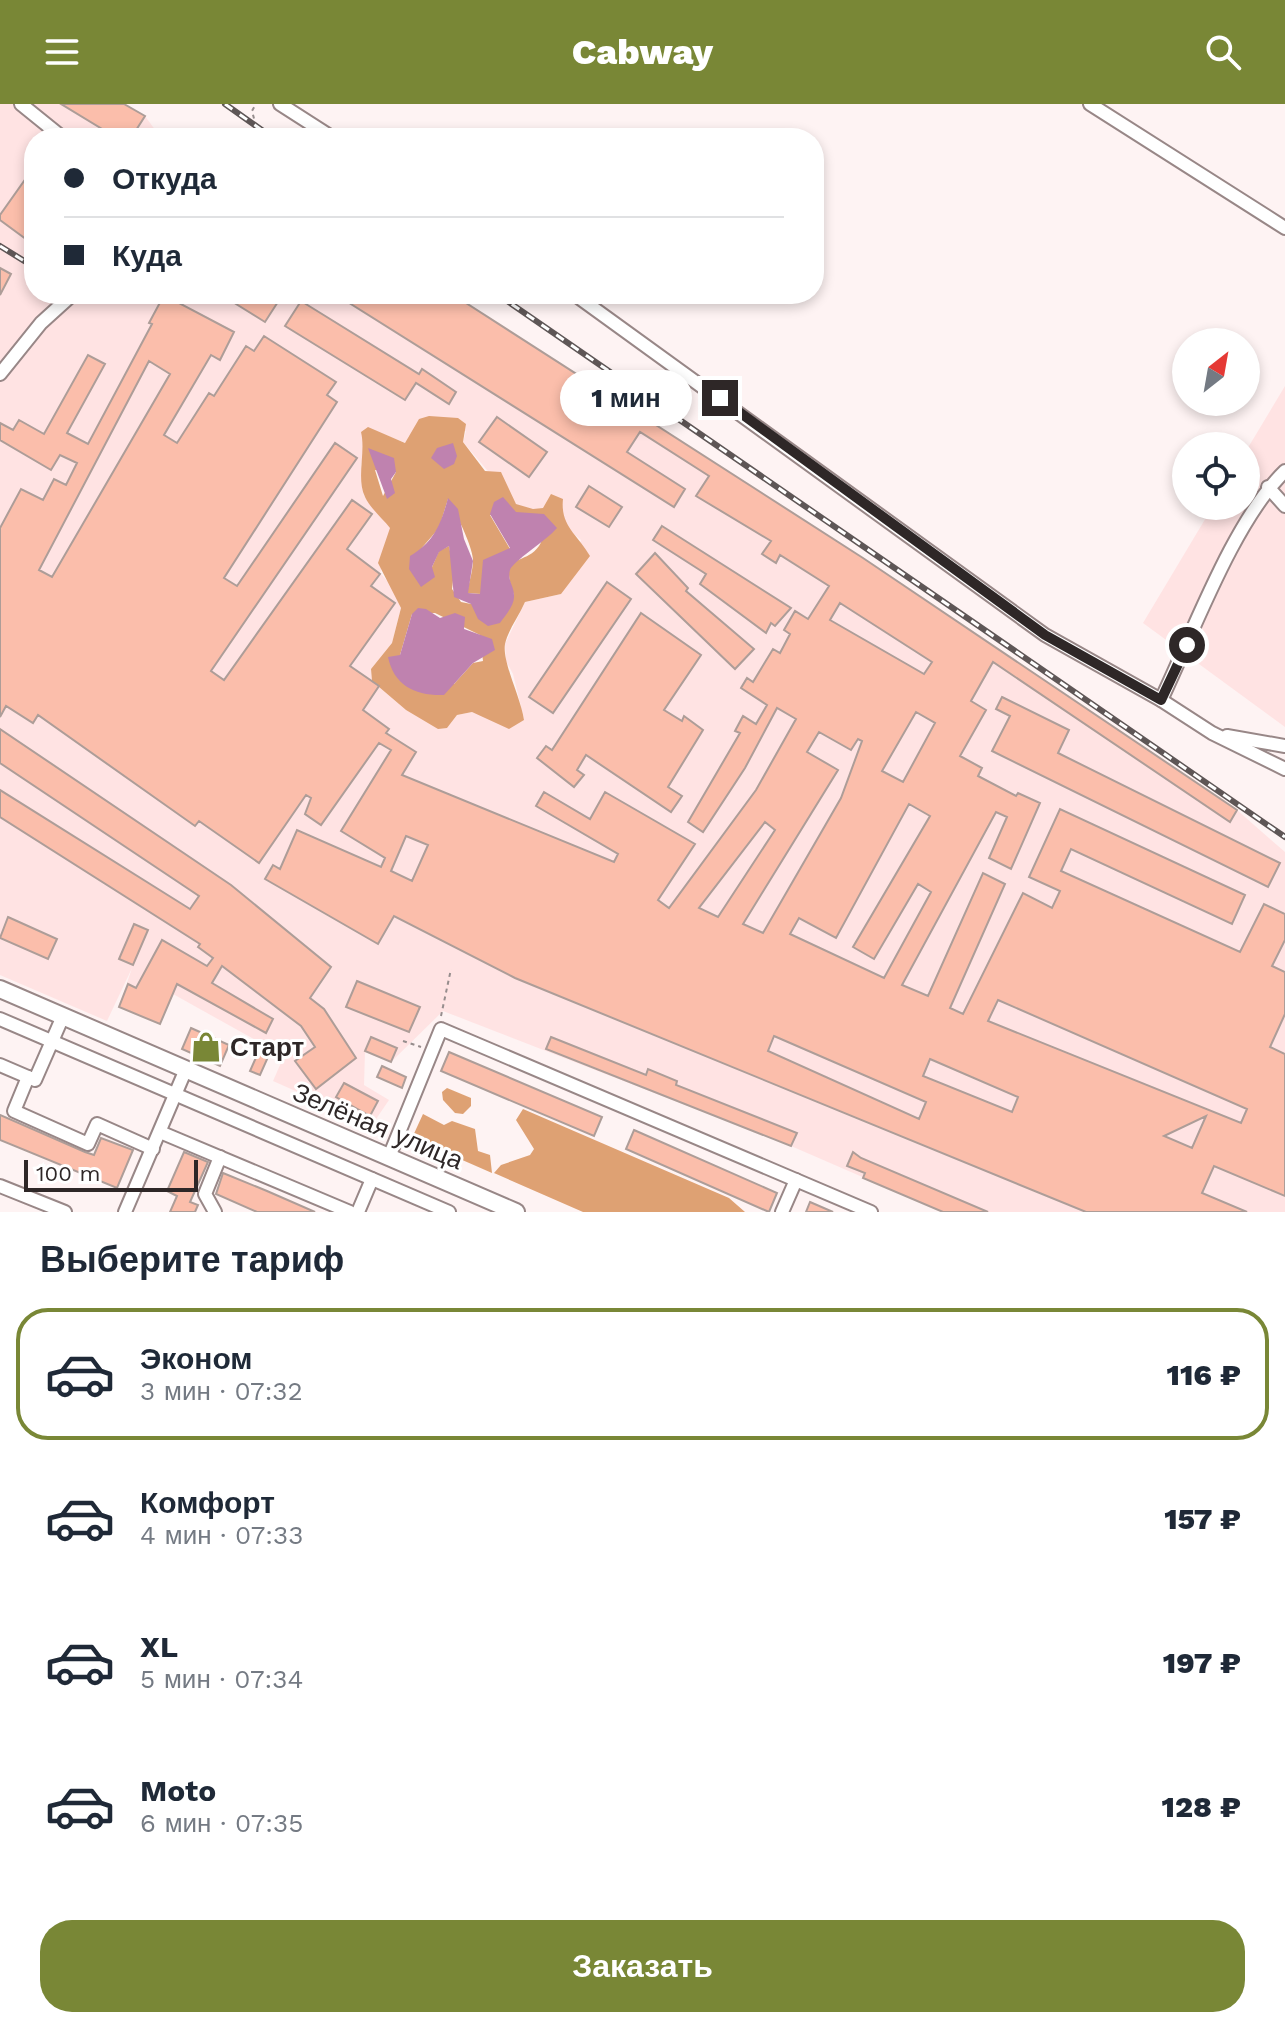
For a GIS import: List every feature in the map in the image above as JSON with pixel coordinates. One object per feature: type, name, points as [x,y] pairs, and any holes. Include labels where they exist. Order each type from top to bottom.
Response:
[{"type":"main road","name":"Зелёная улица","points":[[0,989],[516,1212]]},
{"type":"street","points":[[21,104],[51,128]]},
{"type":"street","points":[[280,104],[317,128]]},
{"type":"street","points":[[1090,104],[1285,228]]},
{"type":"street","points":[[0,374],[41,323],[62,304]]},
{"type":"street","points":[[588,304],[1045,635],[1161,700],[1212,733],[1285,769]]},
{"type":"street","points":[[1161,700],[1240,535],[1268,487],[1285,471]]},
{"type":"street","points":[[1268,487],[1285,506]]},
{"type":"street","points":[[1212,733],[1285,746]]},
{"type":"street","points":[[0,1065],[35,1080],[63,1016]]},
{"type":"street","points":[[0,1019],[449,1212]]},
{"type":"street","points":[[389,1157],[441,1029],[871,1212]]},
{"type":"street","points":[[125,1212],[186,1069]]},
{"type":"street","points":[[28,1077],[14,1111],[88,1144],[97,1124],[153,1149]]},
{"type":"street","points":[[160,1132],[350,1212]]},
{"type":"street","points":[[215,1212],[205,1194],[220,1157]]},
{"type":"street","points":[[358,1212],[372,1179]]},
{"type":"street","points":[[782,1212],[796,1180]]},
{"type":"street","points":[[0,1186],[65,1212]]},
{"type":"street","points":[[25,1212],[31,1198]]},
{"type":"path","points":[[254,128],[252,111],[256,104]]},
{"type":"path","points":[[441,1029],[441,1007],[451,969]]},
{"type":"path","points":[[403,1041],[432,1051]]},
{"type":"shaded area","points":[[0,104],[124,104],[145,116],[154,128],[24,128],[24,304],[468,304],[863,558],[1237,810],[1285,852],[1285,1212],[943,1212],[791,1146],[443,1011],[391,1062],[365,1052],[364,1085],[389,1100],[372,1125],[273,1081],[284,1056],[173,994],[160,1024],[119,1007],[132,968],[107,1021],[0,975]],"holes":[[[466,431],[463,442],[516,504],[533,510],[543,508],[581,540],[561,594],[525,602],[505,644],[506,661],[513,674],[524,719],[490,718],[472,712],[457,715],[447,728],[406,710],[372,681],[371,669],[392,643],[401,608],[390,584],[380,573],[391,528],[364,496],[361,465],[365,449],[380,433],[406,443],[409,436]]]},
{"type":"shaded area","points":[[1285,386],[1285,727],[1143,623],[1205,520],[1260,520],[1260,432],[1257,432]]},
{"type":"shaded area","points":[[429,416],[458,418],[466,424],[463,442],[485,471],[501,472],[516,504],[533,509],[543,508],[551,494],[563,499],[567,523],[590,556],[561,594],[525,602],[509,634],[505,644],[506,660],[524,720],[509,729],[472,712],[457,715],[447,728],[438,729],[406,710],[372,681],[371,669],[392,643],[401,608],[378,563],[390,528],[370,505],[362,490],[361,432],[368,427],[405,443],[419,419]],"holes":[[[375,470],[396,472],[383,496]],[[448,499],[472,554],[467,593],[481,594],[510,549],[490,515],[544,514],[541,543],[511,566],[509,572],[514,595],[471,604],[461,602],[452,589],[454,572],[449,546],[439,551],[432,567],[420,550],[439,528]],[[435,613],[480,635],[483,661],[473,663],[454,684],[400,655],[412,614]]]},
{"type":"shaded area","points":[[453,443],[457,456],[454,464],[444,469],[431,458],[437,448]]},
{"type":"shaded area","points":[[368,448],[394,458],[396,472],[391,479],[395,493],[387,499]]},
{"type":"shaded area","points":[[503,497],[516,512],[544,514],[557,528],[512,566],[509,577],[514,592],[513,603],[500,623],[488,626],[478,619],[471,604],[454,597],[449,546],[439,552],[432,567],[435,577],[421,587],[409,569],[410,556],[425,545],[435,532],[448,498],[458,509],[464,539],[473,561],[468,593],[480,594],[483,560],[510,548],[490,514],[494,502]]},
{"type":"shaded area","points":[[418,608],[426,609],[440,618],[455,613],[465,617],[464,629],[492,639],[495,650],[473,663],[444,695],[424,694],[408,687],[395,675],[388,657],[400,655],[412,614]]},
{"type":"shaded area","points":[[447,1088],[471,1098],[471,1106],[463,1114],[455,1113],[443,1100],[442,1092]]},
{"type":"shaded area","points":[[523,1109],[729,1198],[745,1212],[583,1212],[494,1173],[501,1165],[530,1155],[534,1149],[516,1120]]},
{"type":"shaded area","points":[[423,1114],[444,1125],[452,1121],[475,1129],[478,1151],[490,1155],[492,1173],[412,1138]]},
{"type":"building","points":[[61,104],[124,104],[145,116],[137,128],[101,128]]},
{"type":"building","points":[[24,181],[24,238],[0,220],[0,215]]},
{"type":"building","points":[[0,268],[11,274],[0,295]]},
{"type":"building","points":[[159,304],[181,304],[234,332],[220,360],[211,355],[164,435],[177,443],[209,393],[214,396],[246,346],[254,351],[264,336],[336,382],[327,395],[337,402],[224,578],[237,586],[335,443],[357,458],[211,671],[224,680],[352,500],[372,514],[347,549],[380,574],[371,586],[395,603],[350,666],[379,686],[363,710],[389,729],[386,733],[416,752],[402,775],[614,862],[618,854],[536,806],[544,792],[590,819],[605,792],[695,844],[658,900],[669,908],[756,790],[796,719],[777,708],[745,768],[703,832],[688,822],[740,733],[735,731],[743,716],[756,724],[767,705],[741,688],[747,678],[753,682],[773,649],[780,653],[790,634],[784,630],[795,611],[808,619],[829,586],[780,555],[776,563],[762,554],[771,541],[696,496],[709,476],[640,432],[627,452],[685,489],[674,507],[351,304],[468,304],[863,558],[1237,810],[1230,822],[993,662],[971,701],[986,710],[960,756],[982,768],[978,776],[1016,796],[1018,793],[1040,803],[1011,869],[989,858],[1007,817],[996,812],[902,985],[928,996],[983,873],[1005,884],[950,1008],[963,1014],[1023,893],[1052,908],[1060,891],[1029,877],[1060,809],[1245,895],[1232,924],[1071,849],[1061,871],[1240,952],[1264,904],[1285,914],[1285,940],[1272,966],[1285,972],[1285,1014],[1270,1047],[1285,1054],[1285,1196],[1214,1166],[1202,1193],[1247,1212],[1086,1212],[515,978],[394,916],[378,944],[265,879],[273,865],[280,869],[297,830],[381,867],[385,858],[341,831],[391,750],[379,743],[321,825],[305,814],[311,798],[306,795],[259,863],[199,821],[195,826],[38,715],[33,723],[6,706],[0,717],[0,528],[21,489],[43,500],[54,479],[66,485],[77,463],[60,455],[51,470],[0,440],[0,423],[13,430],[19,420],[44,434],[88,355],[105,364],[67,433],[88,444],[152,324],[149,323]],"holes":[[[149,361],[170,374],[52,577],[39,570]],[[840,603],[932,662],[924,674],[830,620]],[[916,712],[935,723],[903,782],[882,771]],[[819,732],[851,750],[858,739],[862,741],[841,798],[763,933],[743,924],[838,770],[807,752]],[[909,804],[930,816],[853,947],[874,959],[918,884],[931,892],[884,978],[790,934],[799,918],[836,938]],[[765,822],[775,830],[718,917],[699,908]],[[406,836],[428,845],[412,881],[391,871]],[[998,1000],[1247,1109],[1241,1123],[988,1021]],[[774,1036],[926,1102],[919,1119],[768,1051]],[[930,1059],[1018,1097],[1012,1112],[923,1076]],[[1206,1116],[1192,1148],[1164,1136]]]},
{"type":"building","points":[[236,304],[277,304],[265,322]]},
{"type":"building","points":[[299,304],[306,304],[419,374],[422,369],[456,392],[449,404],[416,383],[405,400],[285,326]]},
{"type":"building","points":[[497,417],[547,452],[529,477],[479,442]]},
{"type":"building","points":[[589,486],[622,507],[609,527],[576,507]]},
{"type":"building","points":[[662,526],[791,608],[775,626],[771,623],[766,633],[700,584],[706,574],[653,540]]},
{"type":"building","points":[[655,553],[688,588],[686,591],[754,649],[735,669],[636,574]]},
{"type":"building","points":[[607,582],[631,599],[553,713],[529,697]]},
{"type":"building","points":[[641,613],[701,655],[664,710],[682,721],[684,716],[703,730],[668,787],[682,796],[671,812],[586,755],[577,770],[584,775],[574,787],[537,758],[546,746],[552,750]]},
{"type":"building","points":[[1002,697],[1069,730],[1058,753],[1280,863],[1268,887],[992,751],[1010,716],[996,709]]},
{"type":"building","points":[[0,729],[231,885],[331,967],[310,998],[324,1009],[356,1058],[316,1089],[295,1061],[315,1047],[301,1026],[222,966],[212,983],[273,1019],[266,1033],[177,984],[160,1024],[119,1007],[128,984],[136,988],[162,940],[207,966],[213,958],[198,947],[200,944],[0,817],[0,790],[190,909],[199,896],[0,763]]},
{"type":"building","points":[[8,917],[57,939],[48,959],[0,938]]},
{"type":"building","points":[[134,924],[148,930],[133,965],[119,959]]},
{"type":"building","points":[[357,981],[420,1007],[409,1032],[346,1007]]},
{"type":"building","name":"Старт","points":[[191,1028],[229,1045],[220,1066],[182,1049]]},
{"type":"building","points":[[371,1037],[397,1048],[391,1062],[365,1051]]},
{"type":"building","points":[[551,1037],[646,1075],[648,1069],[677,1081],[676,1085],[797,1133],[791,1146],[546,1049]]},
{"type":"building","points":[[449,1052],[602,1117],[594,1136],[441,1071]]},
{"type":"building","points":[[258,1053],[268,1057],[260,1075],[250,1071]]},
{"type":"building","points":[[382,1066],[406,1077],[402,1088],[377,1077]]},
{"type":"building","points":[[344,1083],[378,1101],[370,1116],[336,1097]]},
{"type":"building","points":[[0,1115],[94,1155],[101,1138],[133,1150],[117,1188],[0,1140]]},
{"type":"building","points":[[634,1130],[777,1193],[769,1212],[626,1149]]},
{"type":"building","points":[[184,1152],[208,1162],[190,1202],[198,1205],[195,1212],[170,1212],[177,1196],[167,1191]]},
{"type":"building","points":[[853,1152],[988,1212],[943,1212],[863,1178],[865,1173],[847,1166]]},
{"type":"building","points":[[223,1173],[315,1212],[257,1212],[216,1194]]},
{"type":"building","points":[[810,1202],[833,1212],[806,1212]]},
{"type":"railway","points":[[225,104],[259,128]]},
{"type":"railway","points":[[0,246],[24,261]]},
{"type":"railway","points":[[512,304],[1285,837]]},
{"type":"place","name":"Старт","points":[[206,1047]]},
{"type":"route","points":[[720,398],[1045,635],[1161,700],[1187,645]]}]
